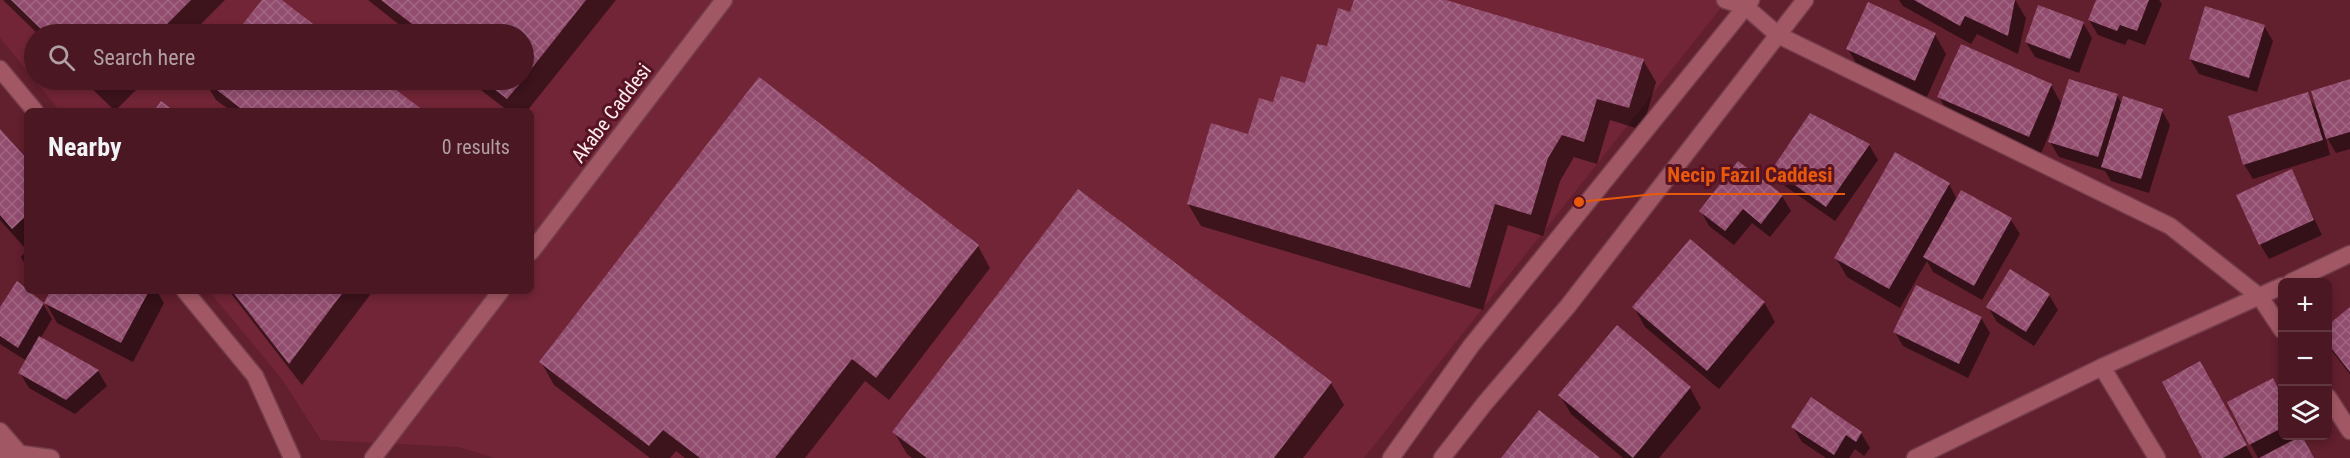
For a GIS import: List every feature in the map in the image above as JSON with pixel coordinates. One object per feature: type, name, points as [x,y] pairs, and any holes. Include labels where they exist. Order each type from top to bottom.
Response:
[{"type":"street","name":"Akabe Caddesi","points":[[534,248],[724,0]]},
{"type":"street","points":[[1725,0],[1749,3],[1778,35],[2170,226],[2260,297],[2278,323]]},
{"type":"street","points":[[1443,458],[1485,404],[1568,306],[1805,0]]},
{"type":"street","points":[[1391,458],[1471,346],[1749,3]]},
{"type":"street","points":[[0,69],[32,108]]},
{"type":"street","points":[[2299,278],[2350,254]]},
{"type":"street","points":[[1915,458],[1936,454],[2102,367],[2278,288]]},
{"type":"street","points":[[187,294],[255,376],[292,458]]},
{"type":"street","points":[[373,458],[499,294]]},
{"type":"street","points":[[2102,367],[2157,458]]},
{"type":"street","points":[[2332,403],[2350,431]]},
{"type":"street","points":[[0,431],[20,454]]},
{"type":"street","points":[[0,451],[51,458]]},
{"type":"shaded area","points":[[0,0],[1727,0],[1364,458],[495,458],[458,447],[321,440],[281,378],[211,294],[534,294],[534,108],[58,108],[43,90],[534,90],[534,24],[24,24],[24,67],[0,38]]},
{"type":"building","points":[[11,0],[191,0],[167,24],[36,24]]},
{"type":"building","points":[[262,0],[282,0],[313,24],[243,24]]},
{"type":"building","points":[[381,0],[586,0],[534,65],[534,24],[412,24]]},
{"type":"building","points":[[1354,0],[1446,0],[1644,59],[1629,108],[1597,99],[1584,142],[1562,135],[1548,158],[1531,215],[1495,204],[1470,288],[1187,204],[1211,123],[1248,134],[1259,98],[1273,102],[1281,76],[1305,83],[1317,44],[1327,46],[1338,8],[1350,12]]},
{"type":"building","points":[[1914,0],[2015,0],[2008,36],[1965,16],[1960,26]]},
{"type":"building","points":[[2096,0],[2149,0],[2137,31],[2120,25],[2117,31],[2088,20]]},
{"type":"building","points":[[1868,2],[1936,33],[1915,81],[1846,49]]},
{"type":"building","points":[[2038,5],[2084,22],[2070,59],[2025,42]]},
{"type":"building","points":[[2205,6],[2265,25],[2249,78],[2189,59]]},
{"type":"building","points":[[1961,44],[2052,84],[2029,137],[1937,97]]},
{"type":"building","points":[[759,77],[979,245],[876,378],[852,359],[775,458],[700,458],[663,430],[649,446],[539,362]]},
{"type":"building","points":[[2069,79],[2118,94],[2098,157],[2048,142]]},
{"type":"building","points":[[2350,79],[2350,132],[2326,139],[2311,91]]},
{"type":"building","points":[[217,90],[396,90],[420,108],[240,108]]},
{"type":"building","points":[[495,90],[515,90],[507,99]]},
{"type":"building","points":[[2308,92],[2323,140],[2243,165],[2228,116]]},
{"type":"building","points":[[2123,96],[2163,109],[2141,179],[2101,167]]},
{"type":"building","points":[[161,101],[170,108],[156,108]]},
{"type":"building","points":[[1810,113],[1870,144],[1826,207],[1772,169]]},
{"type":"building","points":[[0,129],[24,156],[24,218],[12,229],[0,215]]},
{"type":"building","points":[[1895,152],[1950,183],[1889,289],[1834,258]]},
{"type":"building","points":[[1738,161],[1783,195],[1761,224],[1743,209],[1725,231],[1699,211]]},
{"type":"building","points":[[2292,169],[2314,220],[2259,245],[2236,195]]},
{"type":"building","points":[[1078,189],[1332,382],[1274,458],[927,458],[892,432]]},
{"type":"building","points":[[1961,190],[2012,218],[1974,286],[1923,257]]},
{"type":"building","points":[[1690,239],[1765,302],[1707,371],[1632,307]]},
{"type":"building","points":[[2010,269],[2050,294],[2026,332],[1986,307]]},
{"type":"building","points":[[17,281],[24,287],[24,294],[33,294],[44,303],[18,348],[0,336],[0,307]]},
{"type":"building","points":[[1916,285],[1982,317],[1959,364],[1893,332]]},
{"type":"building","points":[[48,294],[147,294],[121,343],[44,303]]},
{"type":"building","points":[[234,294],[342,294],[289,364]]},
{"type":"building","points":[[2350,307],[2350,372],[2332,349],[2332,322]]},
{"type":"building","points":[[1617,325],[1691,387],[1633,458],[1558,395]]},
{"type":"building","points":[[39,336],[99,370],[66,400],[18,373]]},
{"type":"building","points":[[2200,361],[2247,445],[2223,458],[2202,458],[2162,382]]},
{"type":"building","points":[[2273,378],[2278,388],[2278,430],[2249,445],[2227,402]]},
{"type":"building","points":[[1811,397],[1862,432],[1856,442],[1846,435],[1834,455],[1791,427]]},
{"type":"building","points":[[1539,410],[1600,458],[1501,458]]},
{"type":"building","points":[[2293,440],[2304,440],[2314,458],[2259,458]]},
{"type":"place","name":"Necip Fazıl Caddesi","points":[[1579,202]]}]
